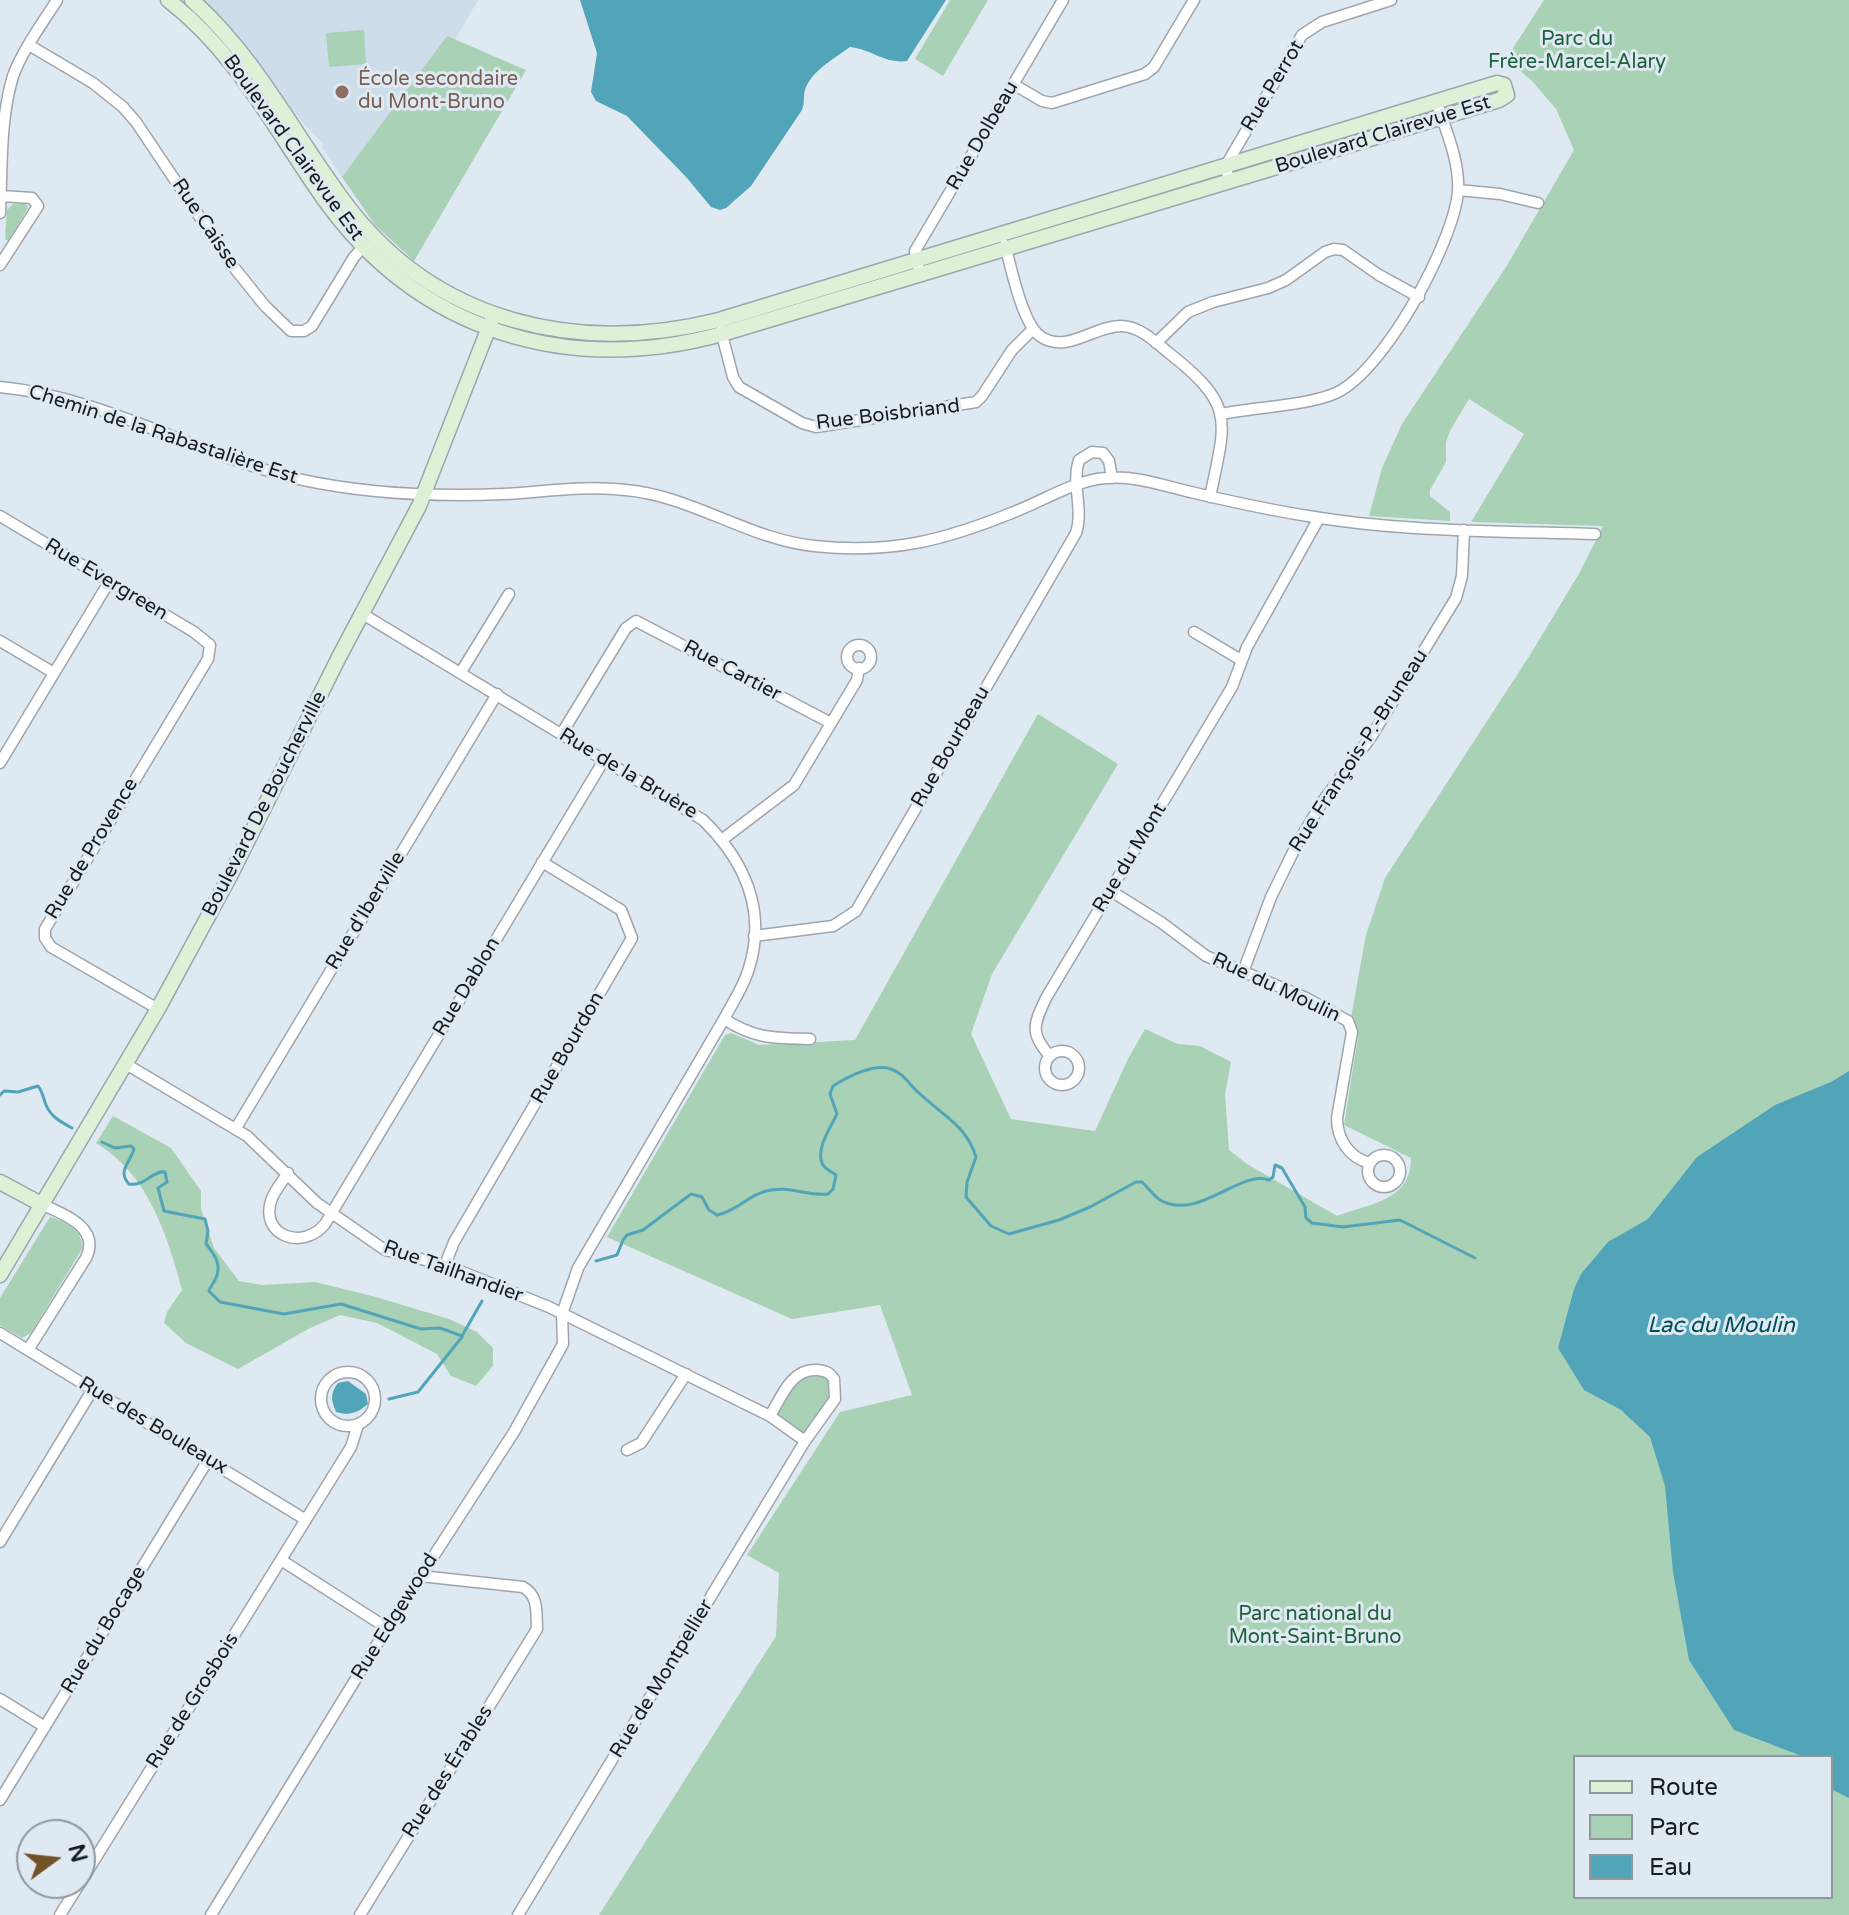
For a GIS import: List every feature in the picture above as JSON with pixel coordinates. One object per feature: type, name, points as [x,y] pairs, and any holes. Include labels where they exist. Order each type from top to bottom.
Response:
[{"type":"street","points":[[0,213],[5,108],[13,77],[57,0]]},
{"type":"street","name":"Boulevard Clairevue Est","points":[[168,0],[192,19],[229,59],[325,201],[364,246],[395,274],[426,296],[491,321],[609,335],[720,327],[1439,110]]},
{"type":"street","name":"Boulevard Clairevue Est","points":[[192,0],[240,49],[334,187],[369,231],[431,283],[491,321]]},
{"type":"street","name":"Rue Dolbeau","points":[[918,267],[915,251],[1063,0]]},
{"type":"street","points":[[1013,84],[1050,103],[1145,74],[1154,67],[1194,0]]},
{"type":"street","name":"Rue Perrot","points":[[1228,174],[1302,35],[1322,22],[1385,1]]},
{"type":"street","name":"Rue Caisse","points":[[29,45],[101,89],[130,115],[244,281],[288,329],[304,331],[315,324],[354,257],[364,246]]},
{"type":"street","points":[[1221,414],[1324,397],[1342,390],[1364,371],[1408,315],[1419,297],[1453,214],[1458,190],[1456,167],[1439,110]]},
{"type":"street","points":[[1458,190],[1500,194],[1538,203]]},
{"type":"street","points":[[0,265],[38,206],[32,198],[1,196]]},
{"type":"street","points":[[1003,242],[1033,329],[1044,338],[1060,343],[1114,327],[1138,330],[1202,381],[1214,395],[1221,414],[1221,441],[1210,497]]},
{"type":"street","points":[[1156,343],[1188,312],[1268,288],[1334,249],[1343,250],[1419,297]]},
{"type":"street","name":"Boulevard De Boucherville","points":[[0,1275],[158,1009],[225,886],[423,496],[491,321]]},
{"type":"street","name":"Rue Boisbriand","points":[[720,327],[733,377],[739,387],[802,423],[816,427],[976,402],[1012,350],[1033,329]]},
{"type":"street","name":"Chemin de la Rabastalière Est","points":[[0,387],[74,402],[239,461],[292,477],[346,488],[423,496],[624,489],[681,503],[778,541],[875,550],[926,542],[976,526],[1076,486],[1112,478],[1319,518],[1378,525],[1595,534]]},
{"type":"street","points":[[1076,486],[1079,460],[1092,452],[1107,456],[1112,478]]},
{"type":"street","name":"Rue Bourbeau","points":[[754,936],[833,926],[856,911],[1074,537],[1080,519],[1076,486]]},
{"type":"street","name":"Rue Evergreen","points":[[0,516],[194,632],[210,645]]},
{"type":"street","name":"Rue du Mont","points":[[1050,1056],[1036,1036],[1039,1013],[1232,687],[1241,660],[1319,518]]},
{"type":"street","name":"Rue François-P.-Bruneau","points":[[1243,972],[1271,897],[1297,844],[1323,801],[1371,737],[1456,598],[1462,576],[1464,530]]},
{"type":"street","points":[[0,763],[109,582]]},
{"type":"street","points":[[461,672],[509,594]]},
{"type":"street","name":"Rue de la Bruère","points":[[361,613],[703,820],[733,852],[748,886],[754,936],[749,968],[724,1019],[578,1268],[562,1314]]},
{"type":"street","name":"Rue Cartier","points":[[562,733],[624,629],[633,622],[644,624],[831,723]]},
{"type":"street","points":[[1194,632],[1241,660]]},
{"type":"street","points":[[0,641],[54,673]]},
{"type":"street","name":"Rue de Provence","points":[[158,1009],[51,947],[45,938],[45,929],[208,659],[210,645]]},
{"type":"street","points":[[723,839],[790,789],[857,680],[859,668]]},
{"type":"street","name":"Rue d'Iberville","points":[[236,1128],[497,694]]},
{"type":"street","name":"Rue Dablon","points":[[288,1173],[270,1206],[270,1218],[279,1231],[293,1239],[309,1237],[319,1231],[331,1214],[604,760]]},
{"type":"street","name":"Rue Bourdon","points":[[445,1265],[454,1242],[632,938],[621,910],[542,862]]},
{"type":"street","name":"Rue du Moulin","points":[[1111,891],[1162,923],[1198,951],[1304,997],[1350,1024],[1352,1032],[1338,1131],[1357,1160],[1370,1163]]},
{"type":"street","points":[[724,1019],[743,1031],[763,1038],[810,1039]]},
{"type":"street","name":"Rue Tailhandier","points":[[126,1064],[236,1128],[263,1149],[331,1214],[385,1250],[445,1265],[562,1314],[770,1416],[805,1441]]},
{"type":"street","points":[[0,1182],[83,1228],[89,1236],[90,1247],[86,1258],[28,1350]]},
{"type":"street","name":"Rue Edgewood","points":[[211,1915],[387,1628],[514,1432],[563,1344],[562,1314]]},
{"type":"street","name":"Rue des Bouleaux","points":[[0,1333],[306,1520]]},
{"type":"street","name":"Rue de Montpellier","points":[[518,1915],[805,1441],[835,1399],[836,1386],[829,1373],[809,1369],[800,1373],[792,1380],[770,1416]]},
{"type":"street","points":[[339,1373],[357,1373],[365,1378],[375,1394],[372,1412],[358,1425],[340,1426],[322,1408],[322,1391],[331,1377],[339,1373]]},
{"type":"street","points":[[627,1450],[641,1443],[686,1374]]},
{"type":"street","points":[[0,1542],[93,1389]]},
{"type":"street","name":"Rue de Grosbois","points":[[96,1857],[351,1447],[358,1425]]},
{"type":"street","name":"Rue du Bocage","points":[[0,1800],[208,1460]]},
{"type":"street","points":[[281,1560],[387,1628]]},
{"type":"street","name":"Rue des Érables","points":[[360,1915],[537,1629],[536,1601],[531,1592],[523,1587],[420,1576]]},
{"type":"street","points":[[0,1699],[45,1727]]},
{"type":"shaded area","name":"École secondaire du Mont-Bruno","points":[[204,0],[478,0],[455,40],[447,37],[342,177],[323,144],[292,111],[241,39]]},
{"type":"green space","points":[[950,0],[988,0],[943,76],[915,59]]},
{"type":"green space","name":"Parc national du Mont-Saint-Bruno","points":[[1544,0],[1849,0],[1849,1915],[599,1915],[776,1636],[779,1573],[747,1555],[840,1412],[912,1395],[880,1305],[792,1319],[607,1237],[725,1035],[731,1033],[759,1045],[855,1040],[1038,714],[1118,764],[992,974],[971,1034],[1011,1119],[1095,1131],[1145,1029],[1178,1044],[1200,1046],[1231,1062],[1225,1094],[1229,1150],[1247,1164],[1337,1216],[1387,1198],[1404,1183],[1411,1158],[1344,1125],[1358,1037],[1351,1017],[1366,935],[1385,878],[1530,655],[1580,572],[1603,526],[1471,522],[1524,434],[1469,399],[1450,431],[1446,442],[1446,462],[1430,490],[1430,496],[1450,512],[1450,521],[1369,516],[1382,468],[1402,424],[1506,267],[1574,150],[1556,109],[1532,81],[1506,59]]},
{"type":"green space","points":[[364,30],[366,64],[329,67],[326,33]]},
{"type":"green space","points":[[447,36],[526,70],[414,261],[375,225],[342,177]]},
{"type":"green space","points":[[13,204],[26,204],[28,208],[8,241],[5,239],[7,210]]},
{"type":"green space","points":[[113,1116],[171,1148],[201,1191],[201,1209],[214,1248],[239,1281],[262,1285],[315,1282],[449,1319],[477,1332],[493,1348],[493,1366],[476,1386],[451,1376],[437,1354],[377,1323],[340,1315],[308,1329],[238,1369],[186,1343],[164,1323],[167,1312],[182,1290],[170,1248],[153,1207],[129,1171],[96,1143]]},
{"type":"green space","points":[[50,1217],[77,1232],[82,1249],[31,1333],[22,1338],[0,1325],[0,1298]]},
{"type":"green space","points":[[800,1373],[829,1373],[835,1399],[805,1441],[770,1416]]},
{"type":"water","points":[[580,0],[946,0],[907,61],[892,60],[850,47],[818,71],[805,90],[802,110],[751,186],[720,210],[711,207],[627,116],[596,101],[591,92],[597,53]]},
{"type":"water","name":"Lac du Moulin","points":[[1849,1071],[1849,1798],[1833,1790],[1833,1755],[1799,1755],[1734,1730],[1689,1660],[1673,1572],[1665,1486],[1650,1437],[1621,1410],[1584,1390],[1558,1348],[1581,1274],[1608,1242],[1648,1219],[1697,1157],[1775,1105],[1831,1082]]},
{"type":"water","points":[[348,1381],[366,1394],[368,1404],[353,1413],[336,1412],[332,1400],[334,1390],[338,1383]]},
{"type":"waterway","points":[[596,1261],[617,1255],[627,1235],[643,1230],[691,1194],[702,1197],[709,1210],[717,1215],[766,1191],[782,1189],[828,1194],[833,1189],[836,1175],[824,1167],[821,1151],[837,1114],[830,1094],[833,1086],[877,1068],[895,1071],[903,1076],[966,1137],[976,1157],[967,1182],[966,1197],[991,1226],[1009,1234],[1059,1220],[1136,1182],[1142,1182],[1160,1200],[1174,1205],[1189,1205],[1245,1182],[1269,1180],[1273,1177],[1275,1165],[1282,1168],[1305,1207],[1306,1218],[1312,1223],[1343,1227],[1400,1220],[1475,1258]]},
{"type":"waterway","points":[[0,1095],[4,1091],[18,1092],[38,1086],[51,1113],[72,1128]]},
{"type":"waterway","points":[[102,1142],[115,1148],[131,1146],[134,1149],[124,1171],[129,1184],[165,1172],[167,1182],[158,1188],[164,1211],[205,1219],[208,1231],[206,1244],[218,1265],[209,1291],[220,1302],[284,1314],[341,1304],[421,1329],[440,1328],[462,1336],[482,1301]]},
{"type":"waterway","points":[[389,1399],[418,1392],[462,1337]]},
{"type":"place","name":"École secondaire du Mont-Bruno","points":[[342,92]]},
{"type":"park label","name":"Parc du Frère-Marcel-Alary","points":[[1577,52]]}]
